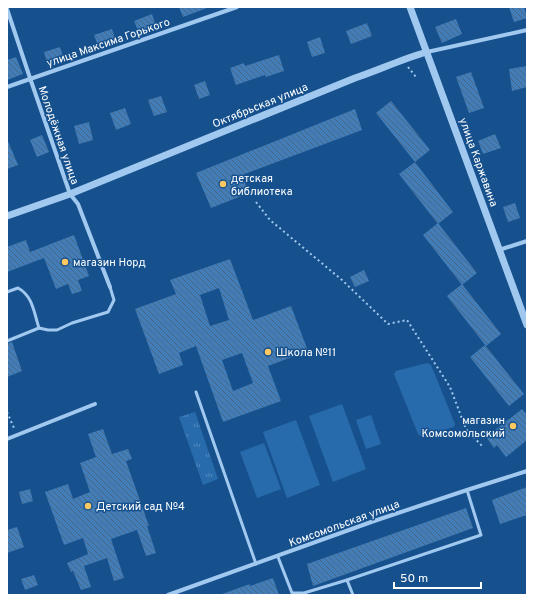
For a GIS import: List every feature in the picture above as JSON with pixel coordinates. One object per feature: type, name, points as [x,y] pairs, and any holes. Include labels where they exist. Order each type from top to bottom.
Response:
[{"type":"street","name":"улица Максима Горького","points":[[7,87],[237,7]]},
{"type":"street","name":"улица Каржавина","points":[[410,7],[527,325]]},
{"type":"street","name":"Молодёжная улица","points":[[7,8],[70,194],[78,204],[110,287]]},
{"type":"street","name":"Октябрьская улица","points":[[7,216],[70,194],[347,81],[369,74],[402,59],[426,52],[527,30]]},
{"type":"street","points":[[499,250],[527,242]]},
{"type":"street","points":[[7,439],[95,404]]},
{"type":"street","name":"Комсомольская улица","points":[[170,595],[374,521],[527,471]]},
{"type":"lane","points":[[7,341],[39,328],[57,330],[72,323],[108,312],[114,300],[110,287]]},
{"type":"lane","points":[[7,292],[18,288],[28,296],[39,328]]},
{"type":"lane","points":[[196,392],[256,564]]},
{"type":"lane","points":[[278,557],[292,594],[304,593],[348,580],[481,535],[467,490]]},
{"type":"lane","points":[[348,580],[353,595]]},
{"type":"path","points":[[256,202],[270,220],[342,280],[388,324],[407,320],[450,387],[466,429],[482,446]]},
{"type":"path","points":[[7,412],[16,435]]},
{"type":"green space","points":[[427,363],[431,365],[455,424],[454,427],[421,436],[418,434],[394,374],[396,371]]},
{"type":"green space","points":[[342,404],[366,469],[333,482],[309,416]]},
{"type":"green space","points":[[195,412],[218,479],[203,485],[179,417]]},
{"type":"green space","points":[[371,415],[381,444],[366,449],[356,420]]},
{"type":"green space","points":[[296,420],[320,485],[287,498],[263,432]]},
{"type":"green space","points":[[264,443],[281,489],[257,498],[240,452]]},
{"type":"building","points":[[179,7],[207,7],[207,8],[183,17]]},
{"type":"building","points":[[509,7],[524,7],[527,18],[514,22]]},
{"type":"building","points":[[152,14],[156,26],[139,33],[134,21]]},
{"type":"building","points":[[456,19],[462,34],[442,43],[435,27]]},
{"type":"building","points":[[367,23],[372,36],[351,44],[346,31]]},
{"type":"building","points":[[112,29],[116,41],[99,48],[94,35]]},
{"type":"building","points":[[320,37],[325,53],[312,57],[307,42]]},
{"type":"building","points":[[60,47],[64,60],[48,66],[44,52]]},
{"type":"building","points":[[279,55],[284,71],[266,77],[265,75],[236,85],[230,68],[244,63],[245,66]]},
{"type":"building","points":[[16,57],[23,74],[7,80],[7,60]]},
{"type":"building","points":[[527,66],[527,87],[512,91],[509,69]]},
{"type":"building","points":[[471,72],[484,108],[469,113],[456,77]]},
{"type":"building","points":[[205,81],[210,95],[199,99],[194,85]]},
{"type":"building","points":[[161,96],[167,112],[154,116],[148,100]]},
{"type":"building","points":[[391,101],[430,150],[415,162],[376,113]]},
{"type":"building","points":[[125,108],[131,124],[116,130],[110,113]]},
{"type":"building","points":[[355,109],[362,130],[242,175],[249,193],[211,208],[196,173]]},
{"type":"building","points":[[89,122],[93,140],[79,144],[74,126]]},
{"type":"building","points":[[495,134],[501,148],[483,154],[478,141]]},
{"type":"building","points":[[42,135],[49,152],[37,157],[30,140]]},
{"type":"building","points":[[7,139],[18,165],[7,169]]},
{"type":"building","points":[[415,162],[453,212],[438,224],[399,174]]},
{"type":"building","points":[[515,203],[520,218],[508,222],[503,207]]},
{"type":"building","points":[[438,223],[477,273],[462,285],[423,235]]},
{"type":"building","name":"магазин Норд","points":[[74,235],[89,276],[78,280],[82,291],[72,294],[68,284],[56,289],[44,258],[7,272],[7,247],[26,240],[30,252]]},
{"type":"building","points":[[230,259],[253,320],[291,306],[308,351],[268,366],[281,401],[223,422],[196,346],[179,353],[183,365],[159,374],[135,309],[176,294],[170,280]],"holes":[[[219,288],[229,320],[210,326],[200,295]],[[242,353],[253,383],[233,391],[222,360]]]},
{"type":"building","points":[[364,270],[369,281],[355,287],[350,277]]},
{"type":"building","points":[[462,284],[501,334],[486,346],[447,296]]},
{"type":"building","points":[[12,342],[22,371],[7,377],[7,344]]},
{"type":"building","points":[[485,345],[524,394],[509,406],[470,357]]},
{"type":"building","name":"магазин Комсомольский","points":[[522,409],[527,415],[527,440],[506,457],[497,445],[494,448],[486,437]]},
{"type":"building","points":[[103,429],[112,454],[128,449],[132,459],[126,461],[149,526],[147,526],[156,553],[146,556],[137,530],[111,539],[124,578],[114,581],[107,558],[84,566],[91,587],[81,590],[73,571],[71,572],[67,563],[88,554],[83,538],[64,545],[45,492],[68,484],[73,499],[90,492],[80,463],[96,457],[88,434]]},
{"type":"building","points":[[527,487],[527,515],[500,524],[492,500]]},
{"type":"building","points":[[30,489],[33,501],[22,504],[19,492]]},
{"type":"building","points":[[466,508],[473,528],[313,586],[307,564]]},
{"type":"building","points":[[17,527],[24,547],[7,553],[7,530]]},
{"type":"building","points":[[34,575],[38,585],[25,590],[21,579]]},
{"type":"building","points":[[273,578],[279,595],[222,595],[250,584],[250,586]]},
{"type":"place","name":"детская библиотека","points":[[223,184]]},
{"type":"place","name":"магазин Норд","points":[[65,262]]},
{"type":"place","name":"Школа №11","points":[[268,352]]},
{"type":"place","name":"магазин Комсомольский","points":[[513,426]]},
{"type":"place","name":"Детский сад №4","points":[[88,506]]}]
